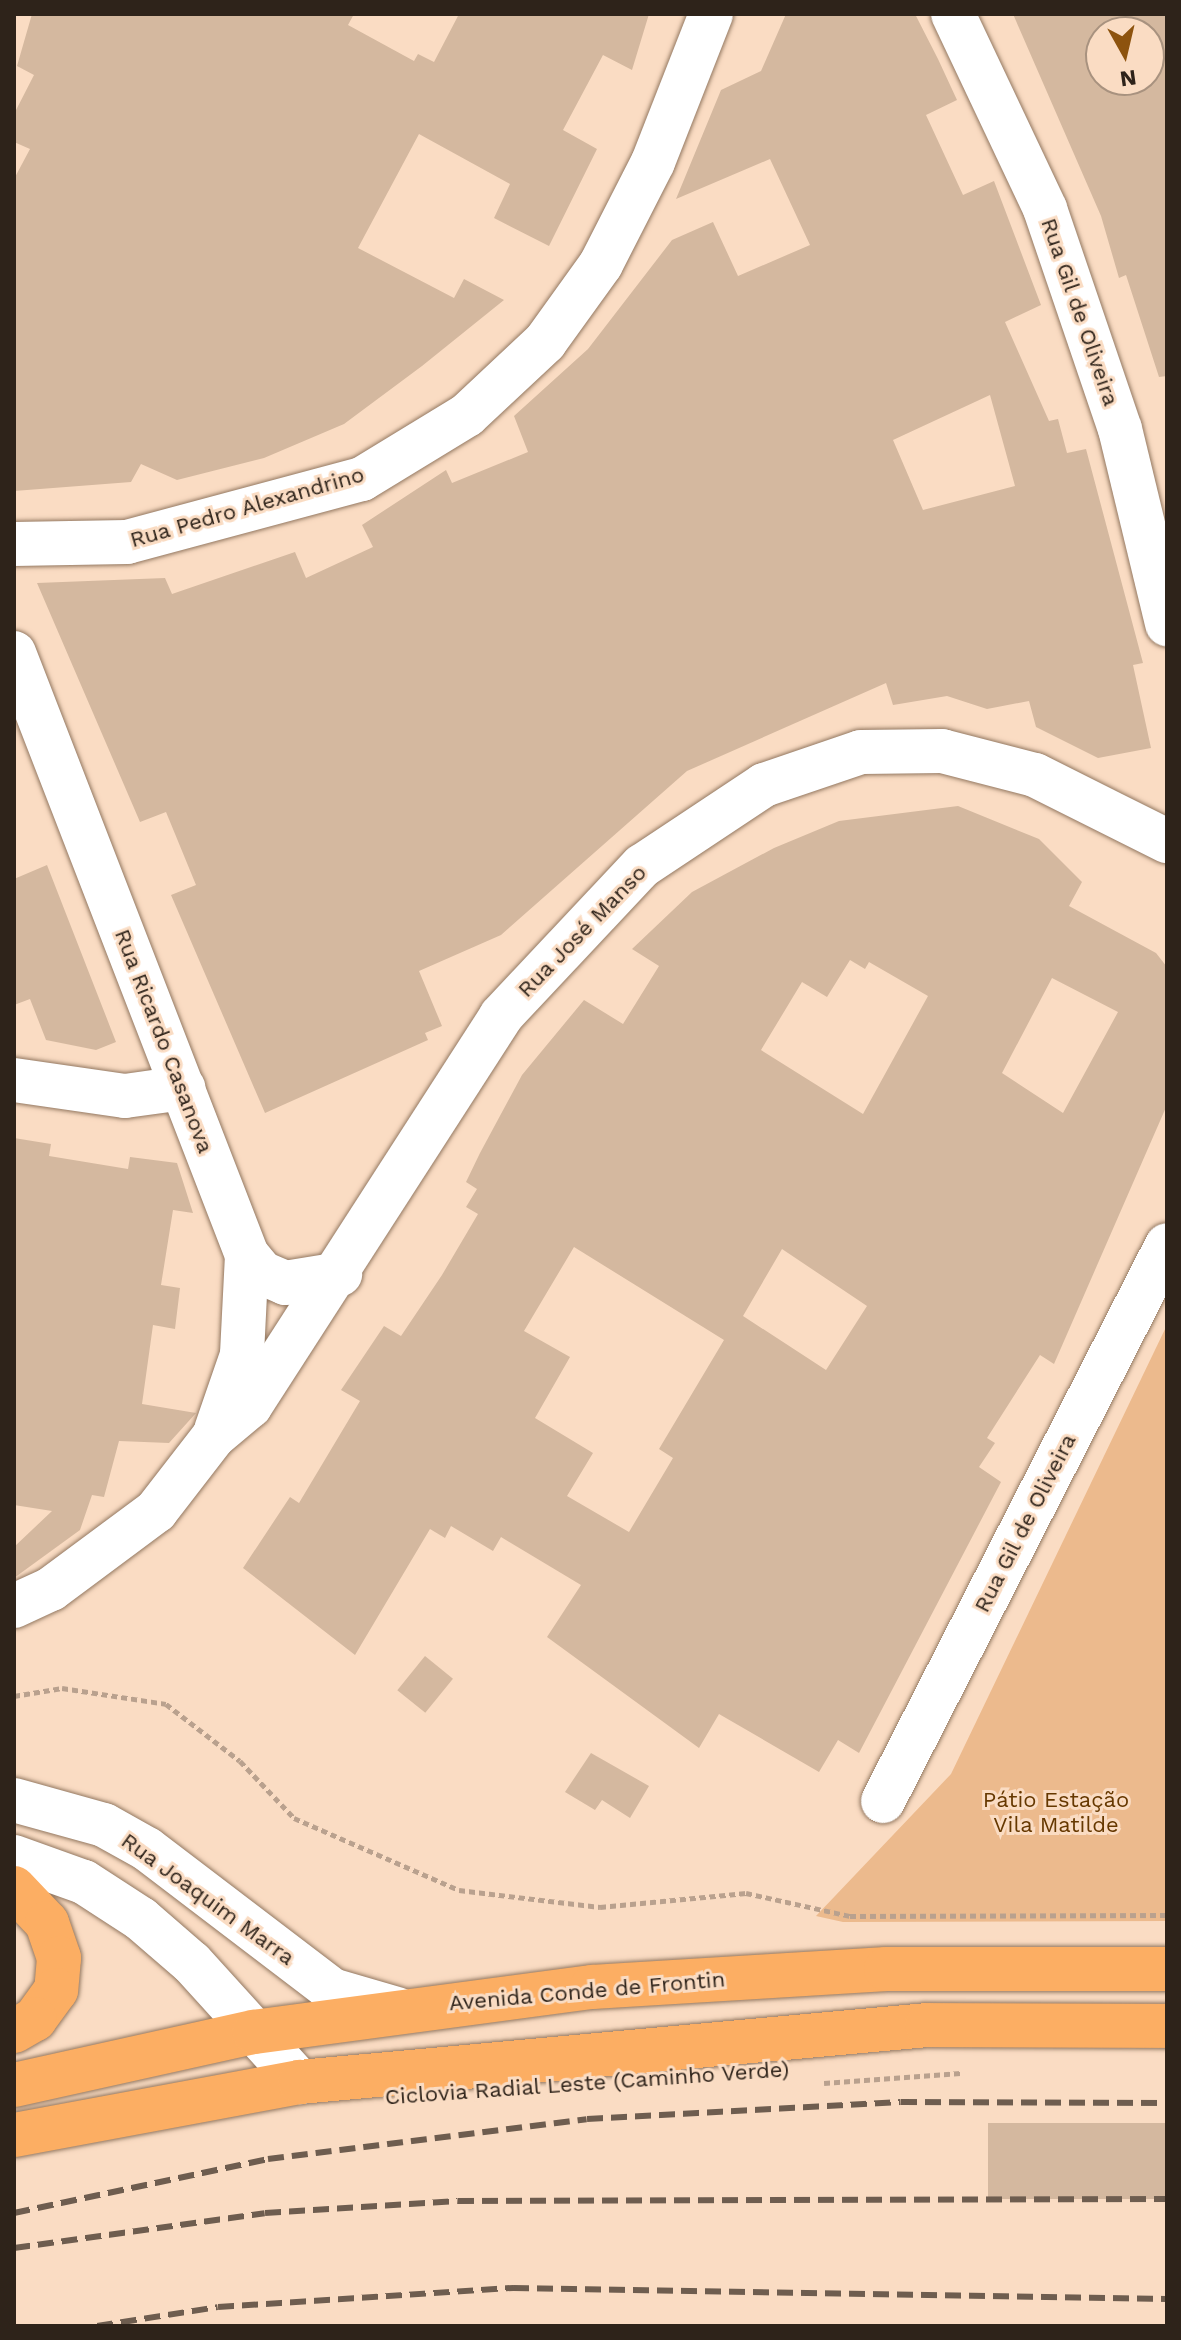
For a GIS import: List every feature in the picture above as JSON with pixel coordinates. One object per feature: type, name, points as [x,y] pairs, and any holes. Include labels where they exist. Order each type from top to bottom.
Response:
[{"type":"highway","points":[[14,1888],[47,1923],[59,1958],[56,1990],[35,2019],[14,2031]]},
{"type":"highway","name":"Avenida Conde de Frontin","points":[[14,2085],[254,2032],[397,2009],[592,1987],[886,1969],[1167,1969]]},
{"type":"highway","points":[[14,2135],[300,2082],[927,2025],[1167,2026]]},
{"type":"street","name":"Rua Pedro Alexandrino","points":[[14,544],[127,542],[362,479],[467,415],[545,342],[601,264],[653,162],[711,14]]},
{"type":"street","name":"Rua Gil de Oliveira","points":[[953,14],[1045,209],[1120,429],[1167,624]]},
{"type":"street","name":"Rua Ricardo Casanova","points":[[14,653],[247,1255],[242,1355],[214,1436]]},
{"type":"street","name":"Rua José Manso","points":[[14,1606],[51,1589],[156,1511],[214,1436],[250,1406],[340,1274],[501,1016],[642,866],[764,785],[861,752],[942,751],[1035,775],[1167,841]]},
{"type":"street","points":[[14,1080],[125,1096],[183,1088]]},
{"type":"street","name":"Rua Gil de Oliveira","points":[[883,1801],[1167,1245]]},
{"type":"street","points":[[247,1255],[285,1283],[340,1274]]},
{"type":"street","name":"Rua Joaquim Marra","points":[[14,1800],[115,1831],[332,1990],[397,2009]]},
{"type":"street","points":[[14,1857],[84,1882],[141,1919],[300,2082]]},
{"type":"path","points":[[14,1696],[62,1688],[166,1704],[240,1761],[294,1818],[459,1890],[600,1907],[746,1893],[850,1916],[1167,1915]]},
{"type":"path","name":"Ciclovia Radial Leste (Caminho Verde)","points":[[815,2083],[973,2072]]},
{"type":"green space","name":"Pátio Estação Vila Matilde","points":[[1167,1325],[1167,1921],[843,1922],[816,1916],[951,1774]]},
{"type":"building","points":[[32,14],[354,14],[348,25],[414,61],[418,54],[434,62],[459,14],[649,14],[632,70],[603,55],[563,130],[597,149],[549,246],[494,218],[510,184],[419,134],[358,248],[454,298],[464,279],[504,300],[422,366],[344,424],[264,458],[177,480],[141,464],[131,482],[14,491],[14,179],[30,149],[14,142],[14,114],[34,75],[17,66]]},
{"type":"building","points":[[786,14],[915,14],[957,100],[926,115],[963,195],[994,181],[1041,305],[1005,322],[1049,421],[1058,419],[1067,453],[1086,449],[1143,663],[1133,665],[1151,748],[1098,758],[1036,727],[1029,701],[987,709],[947,696],[893,705],[886,683],[687,771],[501,935],[419,971],[442,1026],[425,1033],[428,1040],[265,1113],[171,895],[196,885],[166,812],[140,822],[37,583],[165,578],[172,594],[295,552],[306,578],[373,547],[362,525],[446,470],[452,483],[528,452],[514,416],[588,349],[672,240],[713,222],[738,276],[810,245],[770,159],[676,199],[721,90],[761,71]],"holes":[[[990,395],[1015,486],[923,510],[893,440]]]},
{"type":"building","points":[[1013,14],[1167,14],[1167,376],[1159,377],[1126,275],[1119,278],[1101,216]]},
{"type":"building","points":[[958,806],[1039,839],[1082,882],[1069,906],[1156,953],[1167,967],[1167,1105],[1054,1364],[1040,1355],[987,1438],[995,1443],[979,1467],[1001,1482],[859,1753],[838,1740],[819,1772],[719,1714],[699,1748],[547,1637],[581,1585],[501,1537],[493,1551],[451,1526],[445,1538],[430,1529],[355,1655],[243,1568],[290,1497],[299,1503],[360,1401],[341,1390],[384,1326],[401,1336],[478,1214],[466,1207],[477,1189],[466,1182],[522,1075],[584,1000],[623,1024],[659,966],[632,949],[692,892],[774,848],[839,821]],"holes":[[[850,960],[865,969],[869,962],[928,996],[863,1114],[761,1050],[802,982],[827,997]],[[1052,978],[1118,1012],[1063,1113],[1002,1073]],[[574,1247],[724,1340],[659,1449],[673,1458],[629,1532],[567,1496],[593,1453],[535,1418],[570,1357],[524,1331]],[[782,1249],[867,1306],[826,1370],[743,1316]]]},
{"type":"building","points":[[47,865],[116,1042],[96,1050],[46,1040],[30,999],[14,1005],[14,879]]},
{"type":"building","points":[[14,1138],[51,1144],[49,1156],[128,1169],[130,1157],[177,1163],[193,1213],[173,1210],[161,1285],[180,1288],[175,1329],[153,1325],[142,1404],[196,1413],[169,1443],[119,1441],[104,1497],[92,1495],[80,1530],[14,1578],[14,1547],[52,1511],[14,1505]]},
{"type":"building","points":[[425,1656],[453,1679],[425,1713],[397,1690]]},
{"type":"building","points":[[591,1753],[649,1786],[630,1818],[602,1800],[595,1810],[565,1792]]},
{"type":"building","points":[[988,2123],[1167,2123],[1167,2199],[988,2199]]},
{"type":"railway","points":[[14,2213],[268,2159],[587,2119],[901,2102],[1167,2103]]},
{"type":"railway","points":[[14,2248],[265,2213],[458,2201],[1167,2199]]},
{"type":"railway","points":[[97,2326],[218,2307],[513,2288],[1167,2299]]}]
